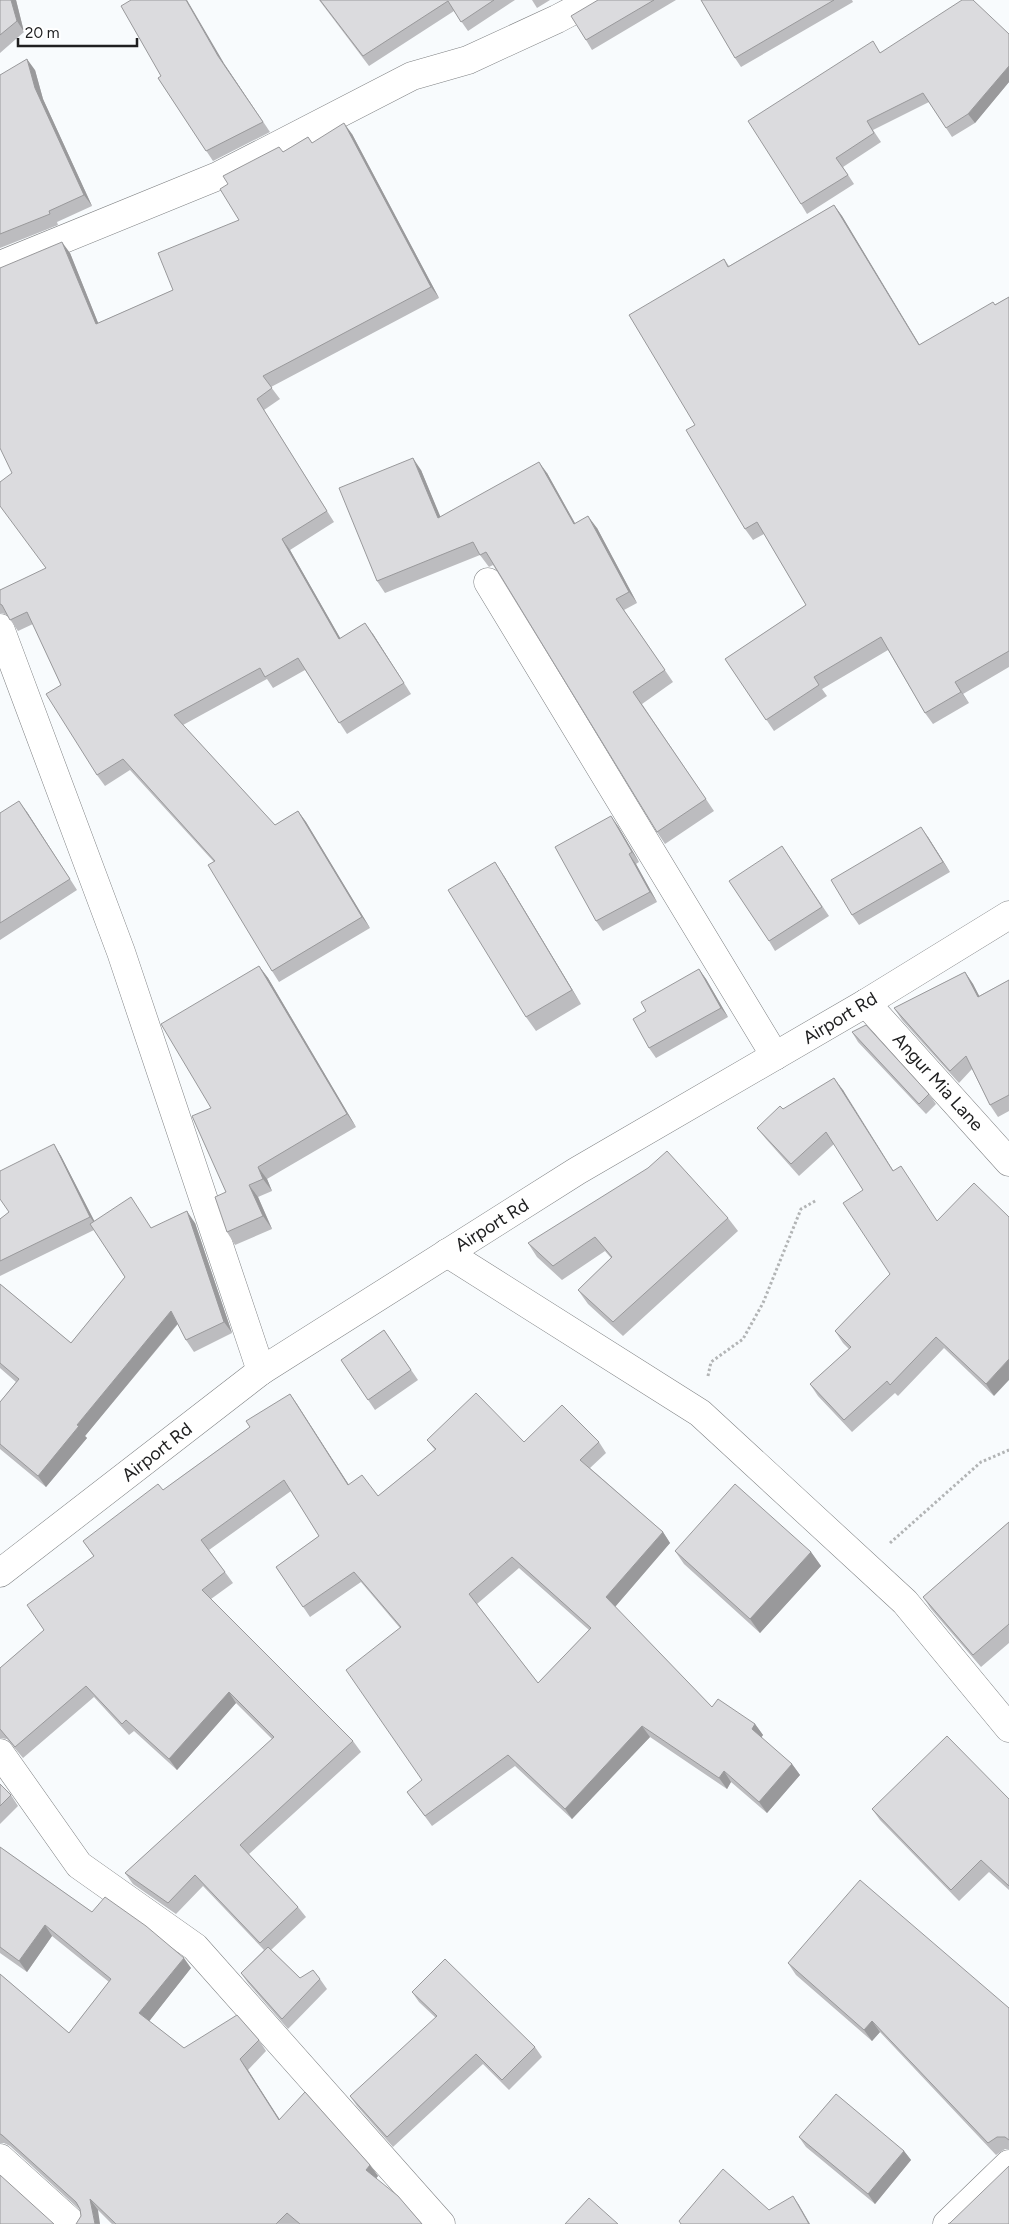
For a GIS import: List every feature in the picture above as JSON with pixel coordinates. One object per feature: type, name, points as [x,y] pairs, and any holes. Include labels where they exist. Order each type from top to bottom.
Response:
[{"type":"street","points":[[0,265],[218,176],[412,76],[468,60],[558,19],[593,0]]},
{"type":"street","points":[[488,582],[775,1056]]},
{"type":"street","points":[[0,628],[121,952],[261,1371]]},
{"type":"street","name":"Airport Rd","points":[[0,1573],[261,1371],[577,1171],[866,1003],[1009,915]]},
{"type":"street","name":"Angur Mia Lane","points":[[866,1003],[1009,1162]]},
{"type":"street","points":[[447,1253],[700,1413],[905,1602],[1009,1728]]},
{"type":"street","points":[[0,1753],[79,1865],[196,1947],[441,2224]]},
{"type":"street","points":[[0,2158],[73,2224]]},
{"type":"street","points":[[947,2224],[1009,2164]]},
{"type":"path","points":[[700,1413],[711,1362],[744,1339],[763,1303],[801,1209],[817,1200]]},
{"type":"path","points":[[866,1565],[981,1462],[1009,1450]]},
{"type":"building","points":[[0,0],[11,0],[17,21],[0,35]]},
{"type":"building","points":[[131,0],[186,0],[218,56],[263,122],[206,151],[158,78],[161,76],[121,6]]},
{"type":"building","points":[[320,0],[494,0],[461,22],[448,1],[363,56]]},
{"type":"building","points":[[598,0],[654,0],[586,40],[571,16]]},
{"type":"building","points":[[701,0],[834,0],[735,58]]},
{"type":"building","points":[[962,0],[973,0],[1009,34],[1009,66],[968,114],[946,128],[923,93],[867,121],[874,133],[836,158],[848,175],[801,204],[748,121],[873,41],[880,53]]},
{"type":"building","points":[[27,59],[35,88],[84,195],[49,211],[50,214],[0,234],[0,75]]},
{"type":"building","points":[[344,123],[431,287],[263,376],[272,388],[257,399],[327,511],[282,539],[339,639],[365,623],[404,683],[339,723],[298,658],[265,677],[260,668],[174,715],[275,825],[298,811],[362,917],[272,971],[208,865],[215,861],[123,759],[97,775],[46,694],[61,685],[27,612],[10,620],[0,604],[0,590],[46,568],[0,506],[0,482],[12,473],[0,448],[0,268],[62,242],[96,324],[173,290],[158,253],[239,220],[220,189],[228,184],[223,176],[279,147],[283,152],[308,137],[312,143]]},
{"type":"building","points":[[834,205],[919,345],[993,302],[995,305],[1009,297],[1009,651],[955,682],[961,692],[925,713],[881,637],[814,677],[819,685],[766,720],[725,659],[806,605],[757,522],[745,529],[686,430],[695,425],[629,315],[724,259],[728,267]]},
{"type":"building","points":[[413,458],[438,518],[539,462],[574,524],[588,516],[629,592],[616,599],[665,670],[633,692],[706,799],[657,832],[486,552],[480,555],[473,542],[377,581],[339,488]]},
{"type":"building","points":[[19,801],[70,879],[0,923],[0,813]]},
{"type":"building","points":[[611,816],[632,852],[629,854],[650,892],[596,921],[555,847]]},
{"type":"building","points":[[921,827],[943,862],[852,915],[831,880]]},
{"type":"building","points":[[782,846],[822,907],[769,941],[729,881]]},
{"type":"building","points":[[495,862],[572,990],[526,1017],[448,890]]},
{"type":"building","points":[[259,966],[347,1114],[258,1167],[263,1179],[249,1185],[263,1216],[227,1232],[215,1197],[226,1192],[192,1116],[211,1108],[161,1024]]},
{"type":"building","points":[[699,969],[721,1008],[649,1048],[633,1019],[646,1011],[641,1002]]},
{"type":"building","points":[[965,972],[978,997],[1009,980],[1009,1095],[990,1105],[966,1056],[950,1071],[894,1008]]},
{"type":"building","points":[[866,1025],[929,1094],[919,1104],[852,1032]]},
{"type":"building","points":[[834,1078],[893,1171],[901,1166],[937,1221],[974,1183],[1009,1217],[1009,1359],[986,1384],[936,1337],[890,1385],[887,1381],[844,1420],[810,1384],[851,1347],[835,1331],[890,1274],[843,1203],[863,1190],[826,1132],[791,1164],[757,1128],[780,1106],[783,1109]]},
{"type":"building","points":[[54,1144],[90,1217],[0,1261],[0,1219],[9,1212],[0,1199],[0,1171]]},
{"type":"building","points":[[667,1151],[728,1218],[613,1322],[578,1290],[612,1257],[595,1237],[553,1266],[528,1243],[648,1168]]},
{"type":"building","points":[[131,1197],[151,1228],[187,1211],[224,1322],[186,1340],[171,1311],[77,1425],[79,1426],[38,1476],[0,1444],[0,1402],[19,1379],[0,1363],[0,1284],[71,1343],[125,1277],[90,1224]]},
{"type":"building","points":[[384,1330],[411,1370],[368,1400],[341,1360]]},
{"type":"building","points":[[476,1393],[524,1442],[562,1405],[599,1442],[580,1460],[663,1532],[606,1597],[712,1707],[718,1699],[755,1724],[752,1729],[792,1764],[759,1802],[724,1771],[719,1778],[642,1726],[565,1809],[508,1755],[425,1816],[407,1792],[422,1780],[346,1670],[401,1627],[354,1572],[303,1607],[276,1567],[319,1536],[284,1480],[201,1540],[225,1572],[202,1590],[353,1741],[240,1845],[298,1907],[260,1943],[195,1875],[168,1903],[125,1873],[274,1737],[229,1692],[169,1759],[126,1720],[122,1724],[86,1686],[15,1747],[0,1729],[0,1668],[44,1630],[27,1605],[94,1556],[83,1541],[158,1484],[163,1490],[250,1427],[246,1421],[290,1394],[348,1485],[362,1475],[378,1496],[436,1449],[427,1440]],"holes":[[[512,1557],[591,1628],[538,1683],[469,1594]]]},
{"type":"building","points":[[735,1484],[811,1552],[750,1619],[675,1551]]},
{"type":"building","points":[[1009,1522],[1009,1624],[973,1655],[923,1597]]},
{"type":"building","points":[[947,1736],[1009,1799],[1009,1886],[981,1860],[951,1890],[872,1809]]},
{"type":"building","points":[[0,1784],[11,1795],[0,1806]]},
{"type":"building","points":[[0,1847],[92,1912],[105,1897],[146,1926],[184,1958],[139,2013],[184,2048],[237,2015],[259,2040],[240,2059],[279,2120],[305,2092],[370,2165],[366,2170],[398,2196],[422,2224],[300,2224],[287,2213],[276,2224],[116,2224],[90,2199],[95,2224],[76,2224],[81,2216],[76,2202],[0,2134],[0,1974],[69,2033],[111,1979],[45,1925],[19,1961],[0,1947]]},
{"type":"building","points":[[860,1880],[1009,2008],[1009,2140],[1005,2137],[997,2137],[988,2143],[872,2021],[864,2030],[788,1963]]},
{"type":"building","points":[[268,1947],[300,1978],[313,1970],[320,1979],[282,2019],[241,1973]]},
{"type":"building","points":[[445,1959],[535,2047],[502,2080],[476,2054],[387,2137],[350,2096],[437,2016],[412,1992]]},
{"type":"building","points":[[836,2094],[904,2151],[868,2194],[799,2137]]},
{"type":"building","points":[[1009,2166],[1009,2224],[948,2224],[950,2223]]},
{"type":"building","points":[[723,2169],[769,2210],[793,2196],[809,2224],[681,2224],[679,2221]]},
{"type":"building","points":[[0,2175],[54,2224],[0,2224]]},
{"type":"building","points":[[589,2198],[618,2224],[565,2224]]}]
